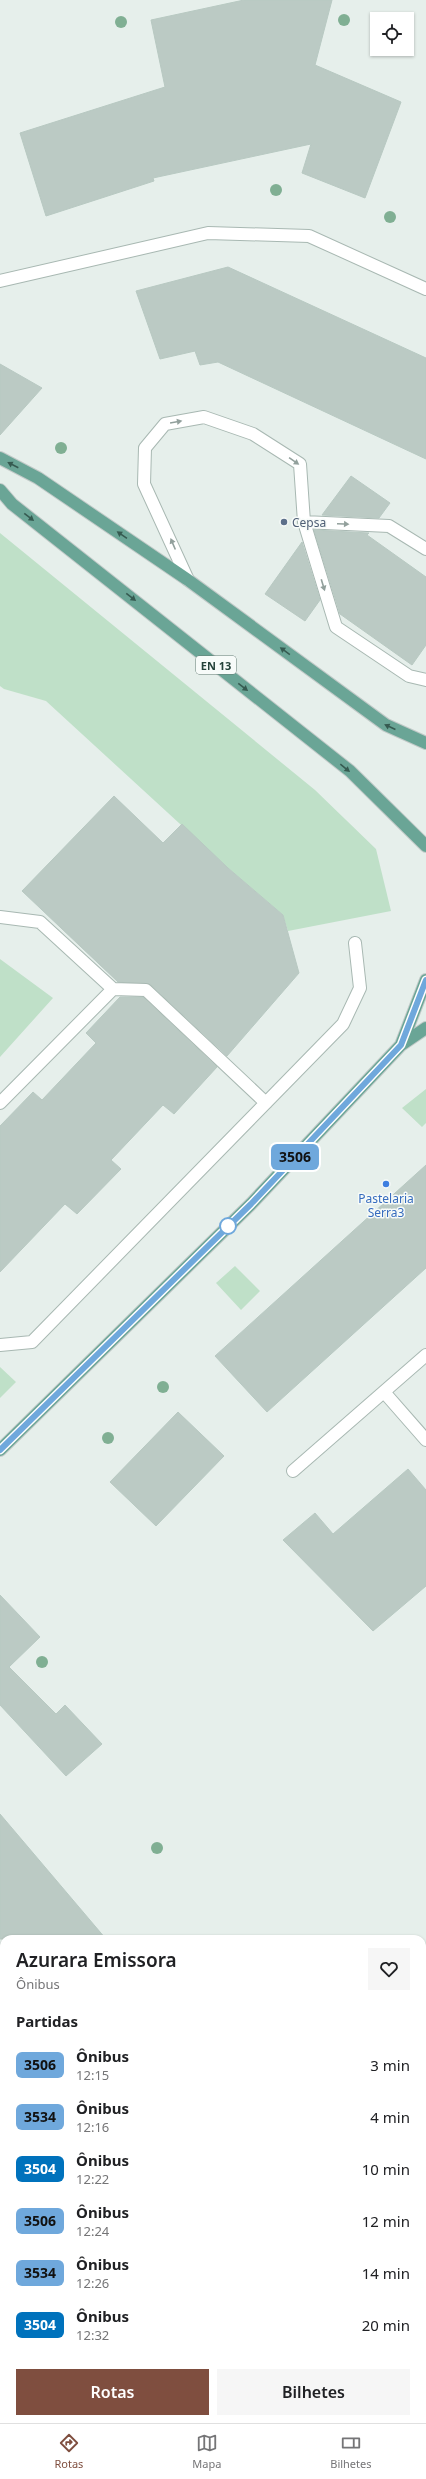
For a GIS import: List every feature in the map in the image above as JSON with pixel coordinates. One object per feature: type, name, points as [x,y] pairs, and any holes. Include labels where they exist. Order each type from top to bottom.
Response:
[{"type":"main road","points":[[0,458],[38,478],[188,580],[386,725],[426,743]]},
{"type":"main road","name":"EN 13","points":[[0,490],[12,504],[350,771],[426,846]]},
{"type":"main road","points":[[401,1045],[426,980]]},
{"type":"main road","points":[[0,1450],[251,1204],[401,1045],[426,1028]]},
{"type":"street","points":[[0,281],[208,233],[216,233],[309,236],[426,289]]},
{"type":"street","points":[[188,580],[144,484],[146,448],[165,424],[204,417],[253,434],[300,464],[304,522],[336,627],[409,676],[426,680]]},
{"type":"street","points":[[304,522],[389,526],[426,548]]},
{"type":"street","points":[[0,917],[40,922],[113,989],[146,990],[266,1103]]},
{"type":"street","points":[[0,1345],[32,1342],[343,1024],[360,988],[355,943]]},
{"type":"street","points":[[0,1104],[113,989]]},
{"type":"street","points":[[293,1471],[426,1355]]},
{"type":"street","points":[[384,1392],[426,1440]]},
{"type":"green space","points":[[0,533],[315,790],[376,849],[391,911],[288,931],[283,915],[228,868],[46,701],[4,689],[0,686]]},
{"type":"green space","points":[[0,959],[53,998],[0,1057]]},
{"type":"green space","points":[[426,1089],[426,1123],[422,1127],[402,1108]]},
{"type":"green space","points":[[235,1266],[260,1291],[241,1310],[216,1283]]},
{"type":"green space","points":[[0,1367],[16,1382],[0,1398]]},
{"type":"building","points":[[244,0],[332,0],[315,65],[401,102],[365,198],[302,173],[311,144],[153,178],[154,181],[46,216],[20,133],[165,87],[151,20]]},
{"type":"building","points":[[228,267],[426,358],[426,459],[218,362],[200,365],[195,351],[160,359],[136,291]]},
{"type":"building","points":[[0,364],[42,388],[0,435]]},
{"type":"building","points":[[351,476],[390,503],[379,518],[322,515]]},
{"type":"building","points":[[314,530],[369,533],[367,535],[426,577],[426,645],[412,665],[340,614]]},
{"type":"building","points":[[302,542],[320,600],[305,621],[265,594]]},
{"type":"building","points":[[114,796],[163,843],[182,824],[228,868],[283,915],[299,973],[227,1056],[151,985],[118,982],[22,891]]},
{"type":"building","points":[[120,997],[143,997],[217,1067],[174,1114],[163,1105],[111,1160],[121,1169],[77,1214],[65,1204],[0,1272],[0,1126],[33,1092],[42,1100],[96,1043],[86,1033]]},
{"type":"building","points":[[426,1165],[426,1268],[267,1412],[215,1356]]},
{"type":"building","points":[[178,1412],[224,1456],[156,1526],[110,1482]]},
{"type":"building","points":[[408,1469],[426,1490],[426,1586],[373,1631],[283,1540],[315,1513],[333,1534]]},
{"type":"building","points":[[0,1595],[40,1637],[9,1667],[56,1714],[65,1705],[102,1744],[66,1776],[0,1705]]},
{"type":"building","points":[[0,1814],[103,1935],[0,1935]]},
{"type":"bus line","name":"3506","points":[[0,1450],[251,1204],[401,1045],[426,980]]},
{"type":"place","name":"Cepsa","points":[[284,522]]},
{"type":"place","name":"Pastelaria Serra3","points":[[386,1184]]}]
